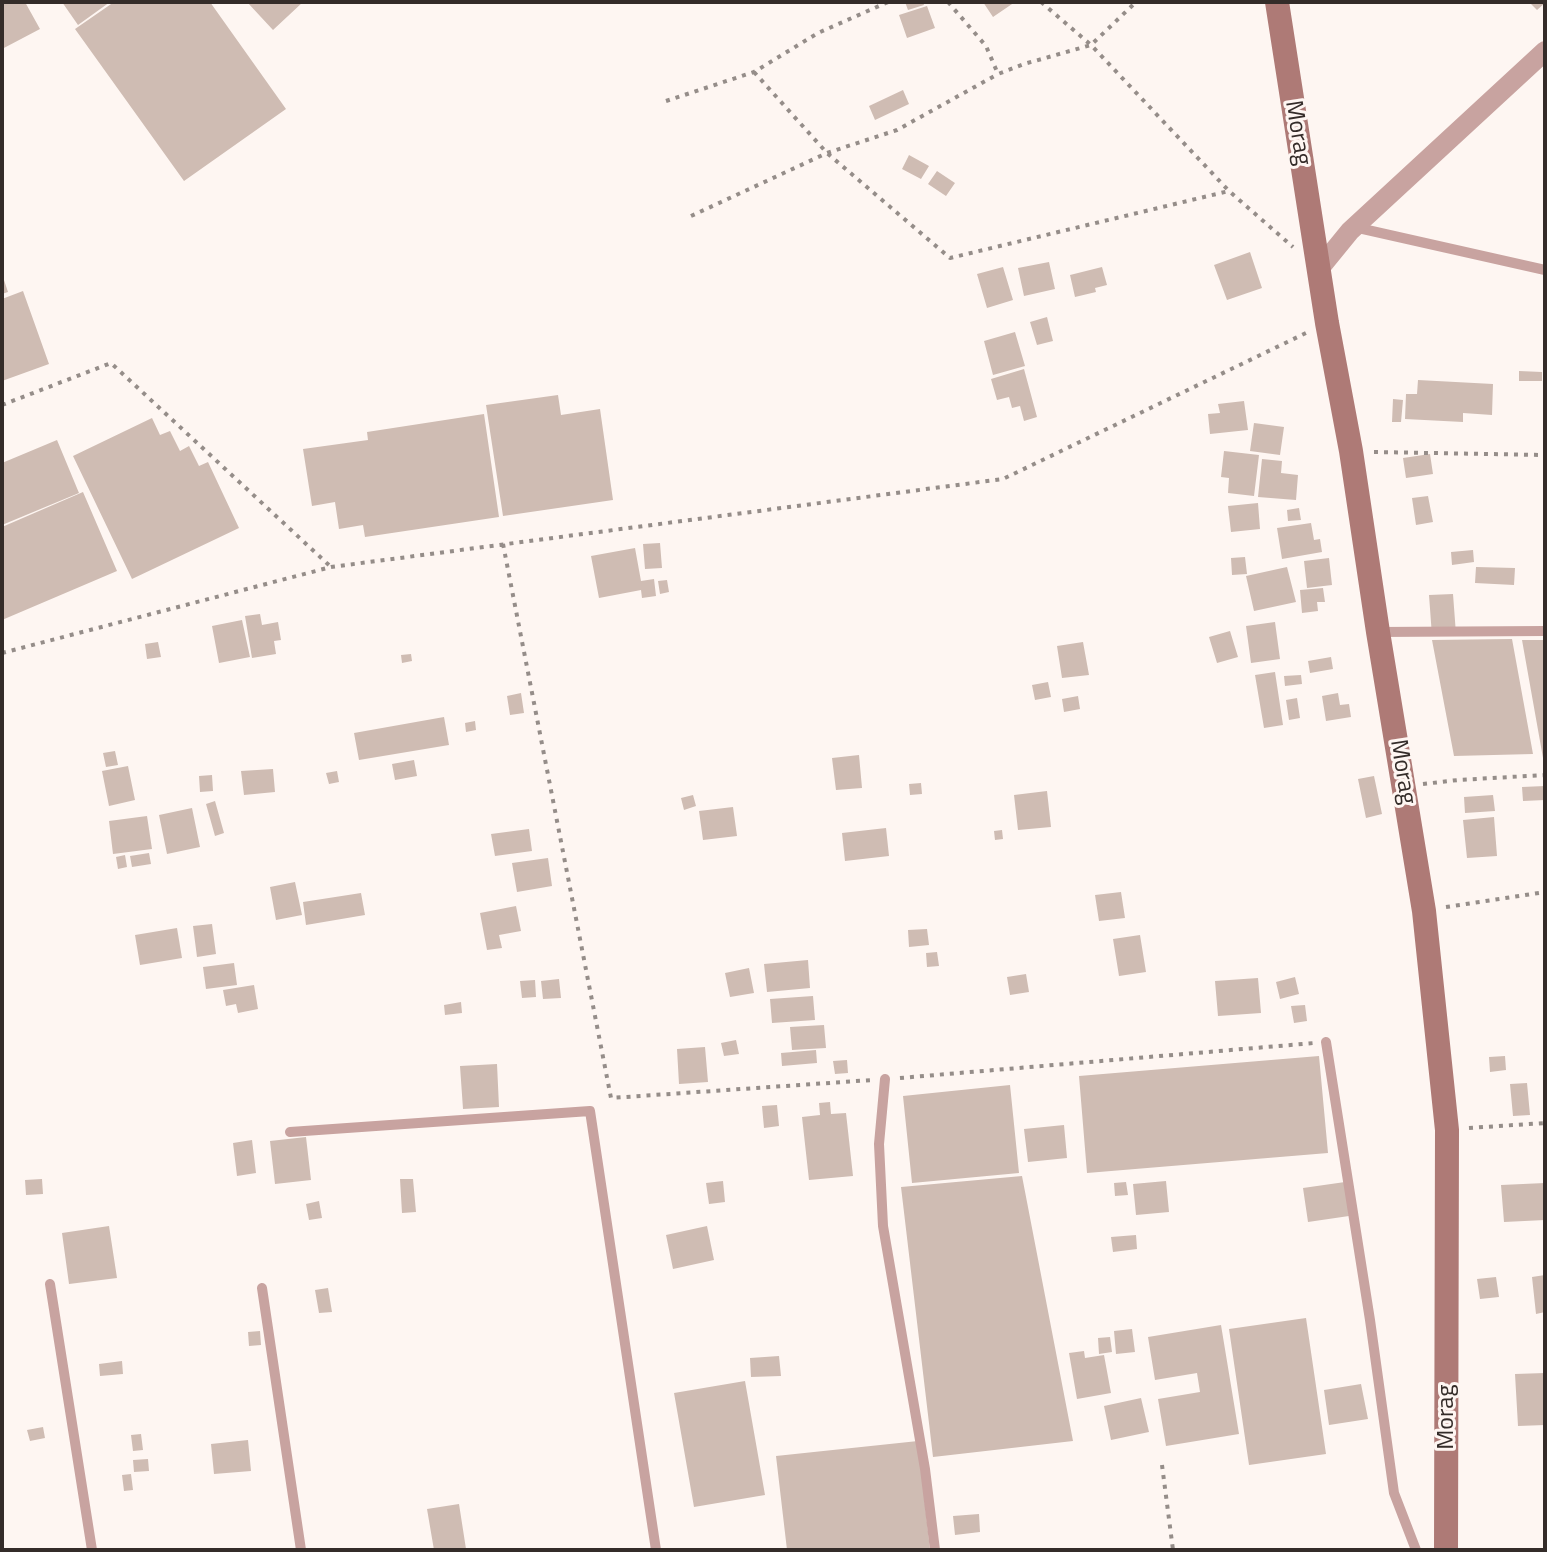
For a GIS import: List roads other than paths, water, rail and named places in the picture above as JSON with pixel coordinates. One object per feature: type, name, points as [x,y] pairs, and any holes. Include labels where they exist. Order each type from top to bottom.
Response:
[{"type":"main road","name":"Morag","points":[[1277,2],[1424,911],[1447,1130],[1446,1550]]},
{"type":"street","points":[[1319,269],[1354,227],[1545,51]]},
{"type":"lane","points":[[1354,227],[1545,270]]},
{"type":"lane","points":[[1378,632],[1545,631]]},
{"type":"lane","points":[[1326,1042],[1394,1493],[1416,1550]]},
{"type":"lane","points":[[885,1079],[879,1144],[883,1226],[925,1469],[935,1550]]},
{"type":"lane","points":[[290,1132],[590,1111],[656,1550]]},
{"type":"lane","points":[[50,1284],[92,1550]]},
{"type":"lane","points":[[262,1288],[301,1550]]}]
